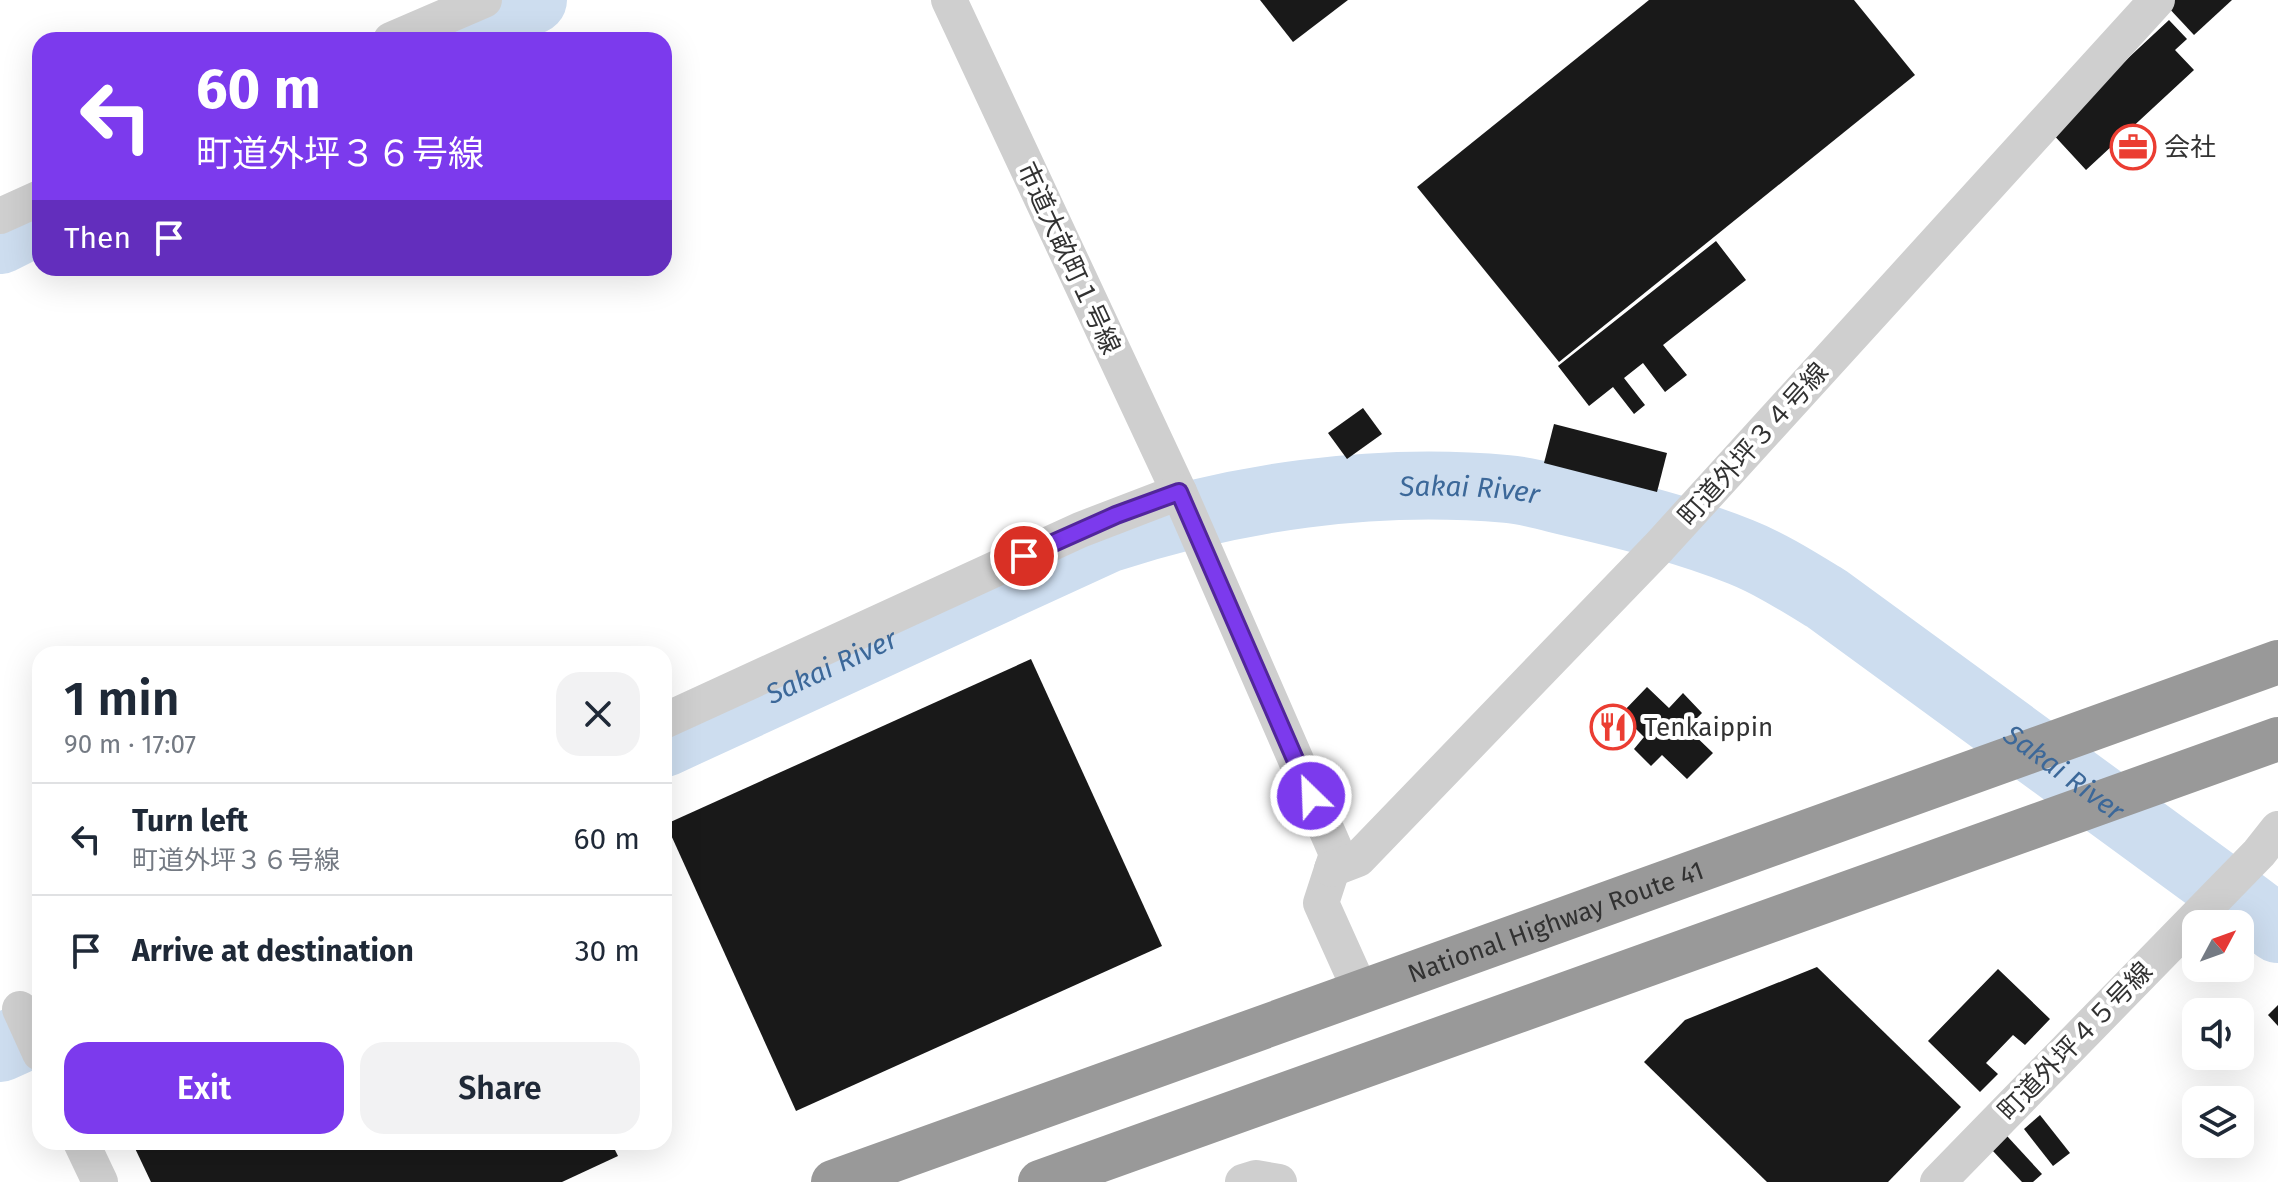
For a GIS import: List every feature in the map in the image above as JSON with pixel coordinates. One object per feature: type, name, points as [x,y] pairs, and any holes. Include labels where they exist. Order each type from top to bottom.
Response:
[{"type":"highway","name":"National Highway Route 41","points":[[833,1182],[2278,662]]},
{"type":"highway","points":[[1040,1182],[2278,739]]},
{"type":"street","points":[[410,32],[484,0]]},
{"type":"street","name":"市道大畝町１号線","points":[[949,0],[1186,509],[1337,854],[1332,869]]},
{"type":"street","name":"町道外坪３４号線","points":[[1332,869],[1358,859],[1659,547],[2157,0]]},
{"type":"street","points":[[0,216],[32,202]]},
{"type":"street","points":[[672,717],[1080,530],[1186,509]]},
{"type":"street","name":"町道外坪４５号線","points":[[1938,1182],[2278,829]]},
{"type":"street","points":[[1332,869],[1321,903],[1361,992]]},
{"type":"street","points":[[22,1013],[32,1035]]},
{"type":"street","points":[[85,1150],[100,1182]]},
{"type":"street","points":[[1243,1182],[1256,1178],[1279,1182]]},
{"type":"building","points":[[1260,0],[1348,0],[1293,42]]},
{"type":"building","points":[[1649,0],[1854,0],[1915,75],[1559,362],[1417,187]]},
{"type":"building","points":[[2172,0],[2232,0],[2194,35],[2166,5]]},
{"type":"building","points":[[2169,20],[2187,39],[2175,50],[2194,70],[2086,170],[2050,131]]},
{"type":"building","points":[[1716,241],[1746,280],[1663,345],[1687,375],[1665,392],[1643,363],[1624,378],[1645,405],[1634,414],[1613,387],[1589,406],[1558,366]]},
{"type":"building","points":[[1363,408],[1382,434],[1347,459],[1328,433]]},
{"type":"building","points":[[1554,424],[1667,453],[1657,492],[1544,463]]},
{"type":"building","points":[[1031,659],[1162,946],[796,1111],[672,837],[672,821]]},
{"type":"building","points":[[1647,687],[1669,708],[1683,693],[1702,713],[1687,728],[1713,753],[1687,779],[1662,755],[1651,766],[1634,749],[1644,737],[1621,714]]},
{"type":"building","points":[[1817,967],[1961,1107],[1888,1182],[1767,1182],[1644,1062],[1685,1020]]},
{"type":"building","points":[[1998,969],[2050,1019],[2025,1045],[2013,1035],[1986,1063],[1998,1074],[1980,1092],[1928,1041]]},
{"type":"building","points":[[2278,1005],[2278,1026],[2268,1015]]},
{"type":"building","points":[[2040,1115],[2070,1153],[2053,1166],[2024,1129]]},
{"type":"building","points":[[2007,1136],[2042,1174],[2033,1182],[2022,1182],[1992,1150]]},
{"type":"building","points":[[136,1150],[615,1150],[618,1156],[562,1182],[151,1182]]},
{"type":"waterway","points":[[459,32],[533,0]]},
{"type":"waterway","points":[[0,240],[32,224]]},
{"type":"waterway","name":"Sakai River","points":[[672,739],[1107,539],[1155,524],[1254,502],[1355,488],[1457,486],[1507,489],[1543,495],[1681,531],[1721,544],[1774,568],[1827,599],[2213,881]]},
{"type":"waterway","name":"Sakai River","points":[[2238,899],[2278,929]]},
{"type":"waterway","name":"Sakai River","points":[[0,1048],[32,1034]]},
{"type":"place","name":"会社","points":[[2133,147]]},
{"type":"place","name":"Tenkaippin","points":[[1613,727]]},
{"type":"route","points":[[1024,556],[1116,515],[1179,492],[1311,796]]}]
